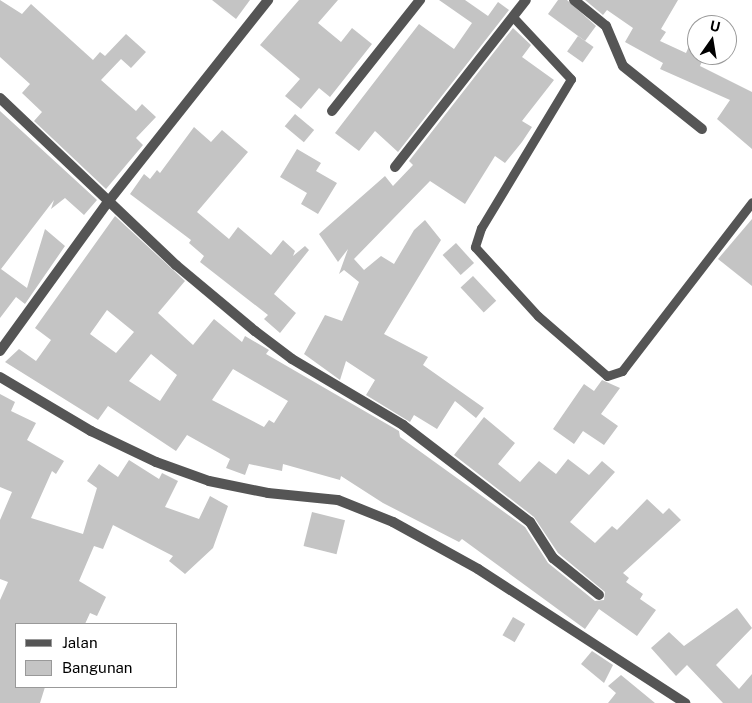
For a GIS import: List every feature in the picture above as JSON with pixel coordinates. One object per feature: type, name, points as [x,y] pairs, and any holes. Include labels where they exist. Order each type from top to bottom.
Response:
[{"type":"street","points":[[0,351],[108,202],[268,0]]},
{"type":"street","points":[[332,111],[420,0]]},
{"type":"street","points":[[395,167],[526,0]]},
{"type":"street","points":[[574,0],[606,26],[623,66],[702,129]]},
{"type":"street","points":[[0,98],[108,202],[255,331],[292,358],[404,425],[530,522],[553,558],[599,594]]},
{"type":"street","points":[[0,377],[91,431],[156,462],[251,490],[338,500],[393,522],[478,568],[685,703]]},
{"type":"lane","points":[[513,17],[571,78],[481,228],[475,247],[538,316],[607,376],[622,372],[752,202]]},
{"type":"building","points":[[0,0],[22,14],[31,4],[93,60],[100,52],[105,56],[126,34],[146,52],[131,68],[121,59],[101,80],[136,111],[142,104],[156,117],[136,138],[143,145],[106,189],[34,121],[42,112],[22,93],[30,84],[0,57]]},
{"type":"building","points":[[212,0],[250,0],[236,19]]},
{"type":"building","points":[[299,0],[338,0],[318,23],[341,42],[352,28],[372,44],[330,97],[319,88],[301,109],[285,96],[300,79],[260,45]]},
{"type":"building","points":[[439,0],[465,0],[488,16],[498,2],[509,10],[398,152],[375,131],[359,151],[335,133],[419,24],[454,49],[472,23]]},
{"type":"building","points":[[558,0],[567,0],[596,26],[585,41],[548,14]]},
{"type":"building","points":[[585,0],[678,0],[661,29],[666,32],[660,41],[686,53],[687,51],[687,65],[700,65],[752,92],[752,149],[717,119],[730,100],[660,69],[663,63],[625,42],[633,28],[607,10],[603,15]]},
{"type":"building","points":[[513,28],[531,45],[522,57],[554,80],[522,121],[532,127],[522,142],[505,163],[495,156],[465,204],[430,181],[354,259],[364,270],[381,256],[394,264],[414,230],[425,220],[441,240],[384,334],[428,357],[423,365],[484,408],[476,418],[455,401],[437,429],[414,415],[410,422],[366,395],[375,380],[346,361],[340,380],[304,354],[325,315],[342,321],[359,282],[344,270],[339,274],[348,249],[338,262],[319,234],[385,176],[393,186],[413,165],[409,161]]},
{"type":"building","points":[[578,36],[594,47],[583,62],[567,52]]},
{"type":"building","points":[[0,111],[97,200],[84,215],[65,198],[51,209],[54,200],[1,269],[27,288],[45,229],[65,246],[25,304],[16,297],[0,318]]},
{"type":"building","points":[[295,114],[314,130],[304,142],[285,126]]},
{"type":"building","points":[[194,127],[211,142],[222,130],[248,152],[197,212],[229,239],[238,227],[271,255],[283,240],[295,251],[293,256],[305,246],[309,250],[274,294],[296,313],[280,333],[264,319],[268,315],[200,262],[204,256],[189,243],[191,240],[130,194],[144,174],[150,179],[157,170],[160,173]]},
{"type":"building","points":[[297,149],[321,163],[316,171],[337,183],[318,214],[301,204],[307,193],[280,177]]},
{"type":"building","points":[[115,216],[185,281],[158,313],[193,345],[214,319],[242,342],[245,336],[269,350],[266,354],[399,431],[400,437],[525,527],[548,563],[595,601],[604,600],[605,592],[558,553],[534,517],[454,455],[484,417],[515,443],[498,464],[520,482],[539,461],[556,474],[568,459],[589,475],[602,461],[615,472],[570,522],[595,543],[612,526],[617,530],[647,499],[663,514],[669,508],[681,520],[623,573],[629,578],[626,582],[643,594],[640,599],[656,610],[637,636],[599,609],[585,629],[462,539],[459,542],[383,503],[341,476],[340,480],[283,464],[282,471],[249,464],[245,475],[226,468],[230,459],[187,435],[176,451],[108,406],[98,420],[5,362],[19,349],[36,361],[51,340],[35,328]],"holes":[[[107,310],[134,332],[116,353],[90,334]],[[151,354],[177,375],[160,401],[129,381]],[[233,369],[288,401],[274,423],[269,420],[264,427],[212,400]]]},
{"type":"building","points":[[752,219],[752,286],[718,259]]},
{"type":"building","points":[[456,243],[474,263],[461,275],[443,255]]},
{"type":"building","points":[[473,276],[496,301],[484,312],[461,288]]},
{"type":"building","points":[[602,380],[620,388],[601,414],[618,426],[604,445],[583,431],[574,444],[553,429],[584,384],[594,391]]},
{"type":"building","points":[[0,394],[15,402],[11,411],[36,423],[27,440],[64,461],[56,474],[52,471],[31,518],[83,534],[97,488],[87,481],[99,464],[118,477],[129,460],[159,479],[162,473],[178,481],[165,507],[199,519],[210,496],[228,506],[213,548],[185,574],[169,561],[173,556],[113,525],[103,549],[94,546],[79,581],[106,597],[97,616],[90,613],[85,623],[15,623],[15,688],[45,688],[40,703],[0,703],[0,600],[8,582],[0,579],[0,520],[12,492],[0,487]]},
{"type":"building","points":[[312,512],[345,520],[337,554],[304,546]]},
{"type":"building","points":[[737,608],[752,628],[716,665],[739,689],[752,674],[752,703],[723,703],[687,665],[676,676],[651,648],[669,632],[684,646]]},
{"type":"building","points":[[513,617],[525,624],[515,642],[502,635]]},
{"type":"building","points":[[592,651],[613,665],[604,683],[581,664]]},
{"type":"building","points":[[621,675],[655,703],[608,703],[616,693],[608,686]]}]
